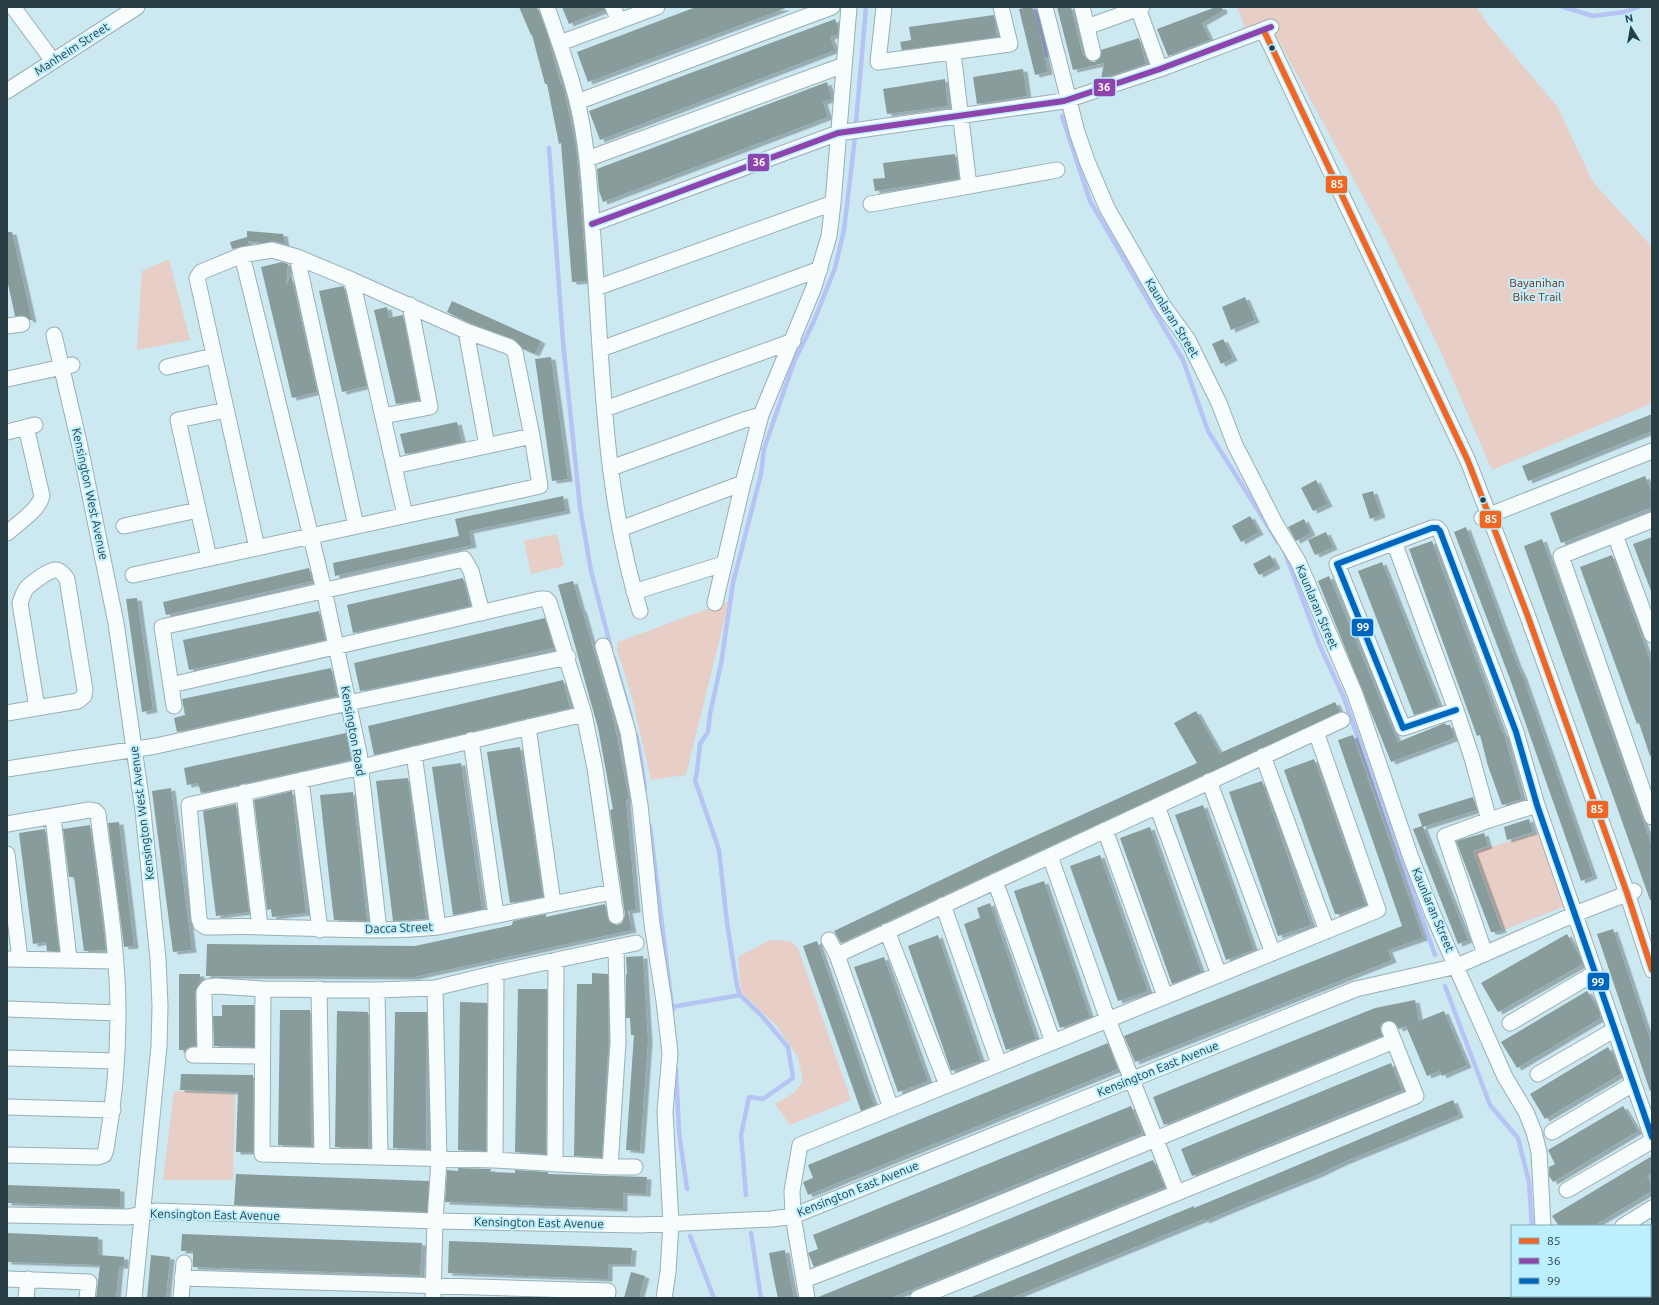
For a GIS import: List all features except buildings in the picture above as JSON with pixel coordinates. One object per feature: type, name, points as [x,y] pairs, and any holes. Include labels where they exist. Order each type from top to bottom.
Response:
[{"type":"street","points":[[13,7],[53,61]]},
{"type":"street","name":"Manheim Street","points":[[7,91],[138,7]]},
{"type":"street","points":[[547,7],[560,43],[577,102],[587,159],[605,409],[611,468],[626,562],[640,611]]},
{"type":"street","points":[[613,7],[619,22]]},
{"type":"street","points":[[560,43],[658,7]]},
{"type":"street","points":[[577,102],[832,7]]},
{"type":"street","points":[[715,603],[742,483],[761,415],[793,341],[820,269],[829,236],[843,132],[844,65],[850,7]]},
{"type":"street","points":[[884,7],[878,62],[953,53],[1010,44],[1001,7]]},
{"type":"street","name":"Kaunlaran Street","points":[[1045,7],[1068,99],[1087,161],[1107,208],[1164,307],[1193,349],[1219,403],[1238,451],[1276,525],[1298,561],[1355,694],[1411,858],[1434,917],[1446,969],[1526,1112],[1534,1132],[1539,1152],[1543,1225]]},
{"type":"street","points":[[1082,7],[1093,53]]},
{"type":"street","points":[[1087,27],[1140,8],[1160,69]]},
{"type":"street","points":[[592,224],[843,132],[1047,104],[1068,99],[1160,69],[1268,29],[1468,461],[1486,517],[1630,892],[1652,970]]},
{"type":"street","points":[[953,53],[969,186]]},
{"type":"street","points":[[587,159],[844,65]]},
{"type":"street","points":[[871,204],[1057,170]]},
{"type":"street","points":[[596,288],[833,203]]},
{"type":"street","points":[[133,575],[257,548],[405,515],[540,486],[532,436],[515,352],[510,347],[466,331],[352,280],[297,257],[272,250],[242,256],[201,272],[196,278],[257,548]]},
{"type":"street","name":"Kensington Road","points":[[242,256],[337,646],[361,767],[378,930]]},
{"type":"street","points":[[297,257],[356,526]]},
{"type":"street","points":[[601,349],[820,269]]},
{"type":"street","points":[[352,280],[405,515]]},
{"type":"street","points":[[383,416],[430,407],[410,305]]},
{"type":"street","points":[[466,331],[487,446]]},
{"type":"street","name":"Kensington West Avenue","points":[[54,335],[66,366],[79,442],[115,616],[143,811],[158,959],[160,1000],[159,1046],[134,1298]]},
{"type":"street","points":[[605,409],[793,341]]},
{"type":"street","points":[[167,367],[213,356]]},
{"type":"street","points":[[7,379],[66,366]]},
{"type":"street","points":[[209,558],[178,420],[226,410]]},
{"type":"street","points":[[611,468],[761,415]]},
{"type":"street","points":[[7,432],[31,426],[42,496],[41,502],[7,533]]},
{"type":"street","points":[[394,466],[532,436]]},
{"type":"street","points":[[1486,517],[1651,454]]},
{"type":"street","points":[[620,529],[742,483]]},
{"type":"street","points":[[124,526],[198,510]]},
{"type":"street","points":[[1652,520],[1561,556],[1652,817]]},
{"type":"street","points":[[1456,710],[1403,728],[1337,564],[1432,528],[1437,528],[1440,531],[1516,732],[1536,805],[1652,1137]]},
{"type":"street","points":[[1615,535],[1652,634]]},
{"type":"street","points":[[1394,542],[1456,710],[1472,758],[1488,820]]},
{"type":"street","points":[[174,706],[162,627],[464,559],[471,571],[482,613]]},
{"type":"street","points":[[634,592],[724,564]]},
{"type":"street","points":[[7,713],[38,708],[78,701],[84,696],[85,690],[67,579],[56,569],[51,570],[27,588],[22,595],[20,603],[38,708]]},
{"type":"street","points":[[171,685],[540,599],[546,599],[550,602],[568,657],[584,714],[595,768],[616,916]]},
{"type":"street","points":[[603,646],[629,740],[640,806],[652,924],[664,1001],[670,1053],[665,1112],[670,1224],[668,1272],[664,1298]]},
{"type":"street","points":[[7,769],[134,750],[568,657]]},
{"type":"street","points":[[260,927],[244,792],[361,767],[584,714]]},
{"type":"street","points":[[837,954],[1342,720]]},
{"type":"street","points":[[528,727],[553,903]]},
{"type":"street","points":[[807,1298],[793,1216],[792,1192],[800,1145],[1378,910],[1316,732]]},
{"type":"street","points":[[471,740],[496,915]]},
{"type":"street","points":[[414,754],[438,927]]},
{"type":"street","points":[[1263,756],[1326,931]]},
{"type":"street","points":[[301,780],[320,930]]},
{"type":"street","points":[[1209,782],[1273,953]]},
{"type":"street","name":"Dacca Street","points":[[244,792],[188,805],[199,919],[201,924],[206,927],[260,927],[320,930],[408,930],[438,927],[612,892]]},
{"type":"street","points":[[1485,954],[1445,836],[1488,820],[1536,805]]},
{"type":"street","points":[[1156,806],[1218,975]]},
{"type":"street","points":[[7,824],[89,810],[95,811],[98,814],[115,961],[118,1013],[113,1110],[104,1155],[98,1157],[7,1155]]},
{"type":"street","points":[[53,817],[69,959]]},
{"type":"street","points":[[1104,830],[1165,996]]},
{"type":"street","points":[[7,854],[14,959],[115,961]]},
{"type":"street","points":[[1050,856],[1108,1020],[1177,1193]]},
{"type":"street","points":[[995,881],[1053,1042]]},
{"type":"street","name":"Kensington East Avenue","points":[[7,1215],[128,1217],[156,1212],[435,1221],[632,1225],[772,1219],[793,1216],[1356,989],[1380,982],[1446,969],[1485,954],[1575,914],[1630,892]]},
{"type":"street","points":[[943,905],[999,1064]]},
{"type":"street","points":[[887,931],[947,1085]]},
{"type":"street","points":[[829,940],[837,954],[891,1108]]},
{"type":"street","points":[[262,1056],[199,1055],[204,992],[208,987],[216,986],[319,990],[435,988],[496,973],[636,943]]},
{"type":"street","points":[[610,1167],[618,1042],[616,947]]},
{"type":"street","points":[[554,1164],[556,960]]},
{"type":"street","points":[[495,1160],[496,973]]},
{"type":"street","points":[[1510,1023],[1595,973]]},
{"type":"street","points":[[433,1292],[435,1221],[439,1160],[435,988]]},
{"type":"street","points":[[263,989],[262,1154],[439,1160],[495,1160],[610,1167],[636,1167]]},
{"type":"street","points":[[319,990],[322,1156]]},
{"type":"street","points":[[378,990],[380,1157]]},
{"type":"street","points":[[7,1009],[118,1013]]},
{"type":"street","points":[[1538,1074],[1614,1030]]},
{"type":"street","points":[[804,1280],[947,1225],[1156,1139],[1392,1035],[1416,1096],[918,1298]]},
{"type":"street","points":[[7,1058],[116,1061]]},
{"type":"street","points":[[1552,1132],[1633,1084]]},
{"type":"street","points":[[7,1107],[113,1110]]},
{"type":"street","points":[[1567,1190],[1652,1141]]},
{"type":"street","points":[[1626,1225],[1652,1208]]},
{"type":"street","points":[[180,1298],[184,1263]]},
{"type":"street","points":[[182,1278],[433,1292],[608,1291],[607,1298]]},
{"type":"street","points":[[7,1279],[89,1282],[87,1298]]},
{"type":"street","points":[[26,1298],[28,1279]]},
{"type":"green space","name":"Bayanihan Bike Trail","points":[[1237,7],[1476,7],[1490,27],[1557,106],[1593,182],[1652,247],[1652,403],[1492,470],[1440,350],[1387,241],[1268,21],[1246,30]]},
{"type":"green space","points":[[169,259],[190,340],[137,350],[142,271]]},
{"type":"green space","points":[[557,534],[564,566],[531,574],[524,541]]},
{"type":"green space","points":[[729,601],[686,775],[651,780],[632,697],[617,650],[618,642]]},
{"type":"green space","points":[[1538,833],[1565,906],[1504,930],[1474,852]]},
{"type":"green space","points":[[770,940],[790,941],[798,948],[851,1100],[790,1125],[775,1104],[794,1093],[803,1081],[798,1057],[777,1026],[741,992],[738,957]]},
{"type":"green space","points":[[174,1091],[235,1094],[233,1180],[163,1180]]},
{"type":"waterway","points":[[746,1195],[741,1135],[749,1097],[763,1099],[793,1078],[788,1047],[761,1015],[740,995],[737,986],[727,923],[719,850],[695,780],[700,744],[708,732],[710,714],[721,664],[733,583],[761,474],[764,449],[794,362],[814,321],[835,268],[844,230],[854,146],[866,7]]},
{"type":"waterway","points":[[1035,7],[1047,55]]},
{"type":"waterway","points":[[1563,7],[1593,16],[1624,12],[1638,7]]},
{"type":"waterway","points":[[1062,116],[1090,201],[1183,360],[1208,431],[1278,542]]},
{"type":"waterway","points":[[549,148],[563,342],[580,507],[591,571],[611,648]]},
{"type":"waterway","points":[[1285,553],[1320,646],[1344,698],[1435,955]]},
{"type":"waterway","points":[[614,658],[631,717]]},
{"type":"waterway","points":[[636,735],[645,789]]},
{"type":"waterway","points":[[650,826],[672,1007]]},
{"type":"waterway","points":[[1445,986],[1490,1105],[1518,1138],[1529,1182],[1532,1225]]},
{"type":"waterway","points":[[673,1010],[672,1007],[740,995]]},
{"type":"waterway","points":[[676,1070],[679,1132],[687,1189]]},
{"type":"waterway","points":[[751,1233],[761,1298]]},
{"type":"waterway","points":[[690,1236],[714,1298]]},
{"type":"transit line","name":"36","points":[[592,224],[838,133],[1064,101],[1160,69],[1271,27]]},
{"type":"transit line","name":"85","points":[[1264,31],[1468,461],[1527,614],[1627,893],[1652,970]]},
{"type":"transit line","name":"99","points":[[1456,710],[1403,728],[1337,564],[1432,528],[1437,528],[1440,531],[1516,732],[1537,805],[1652,1137]]}]
